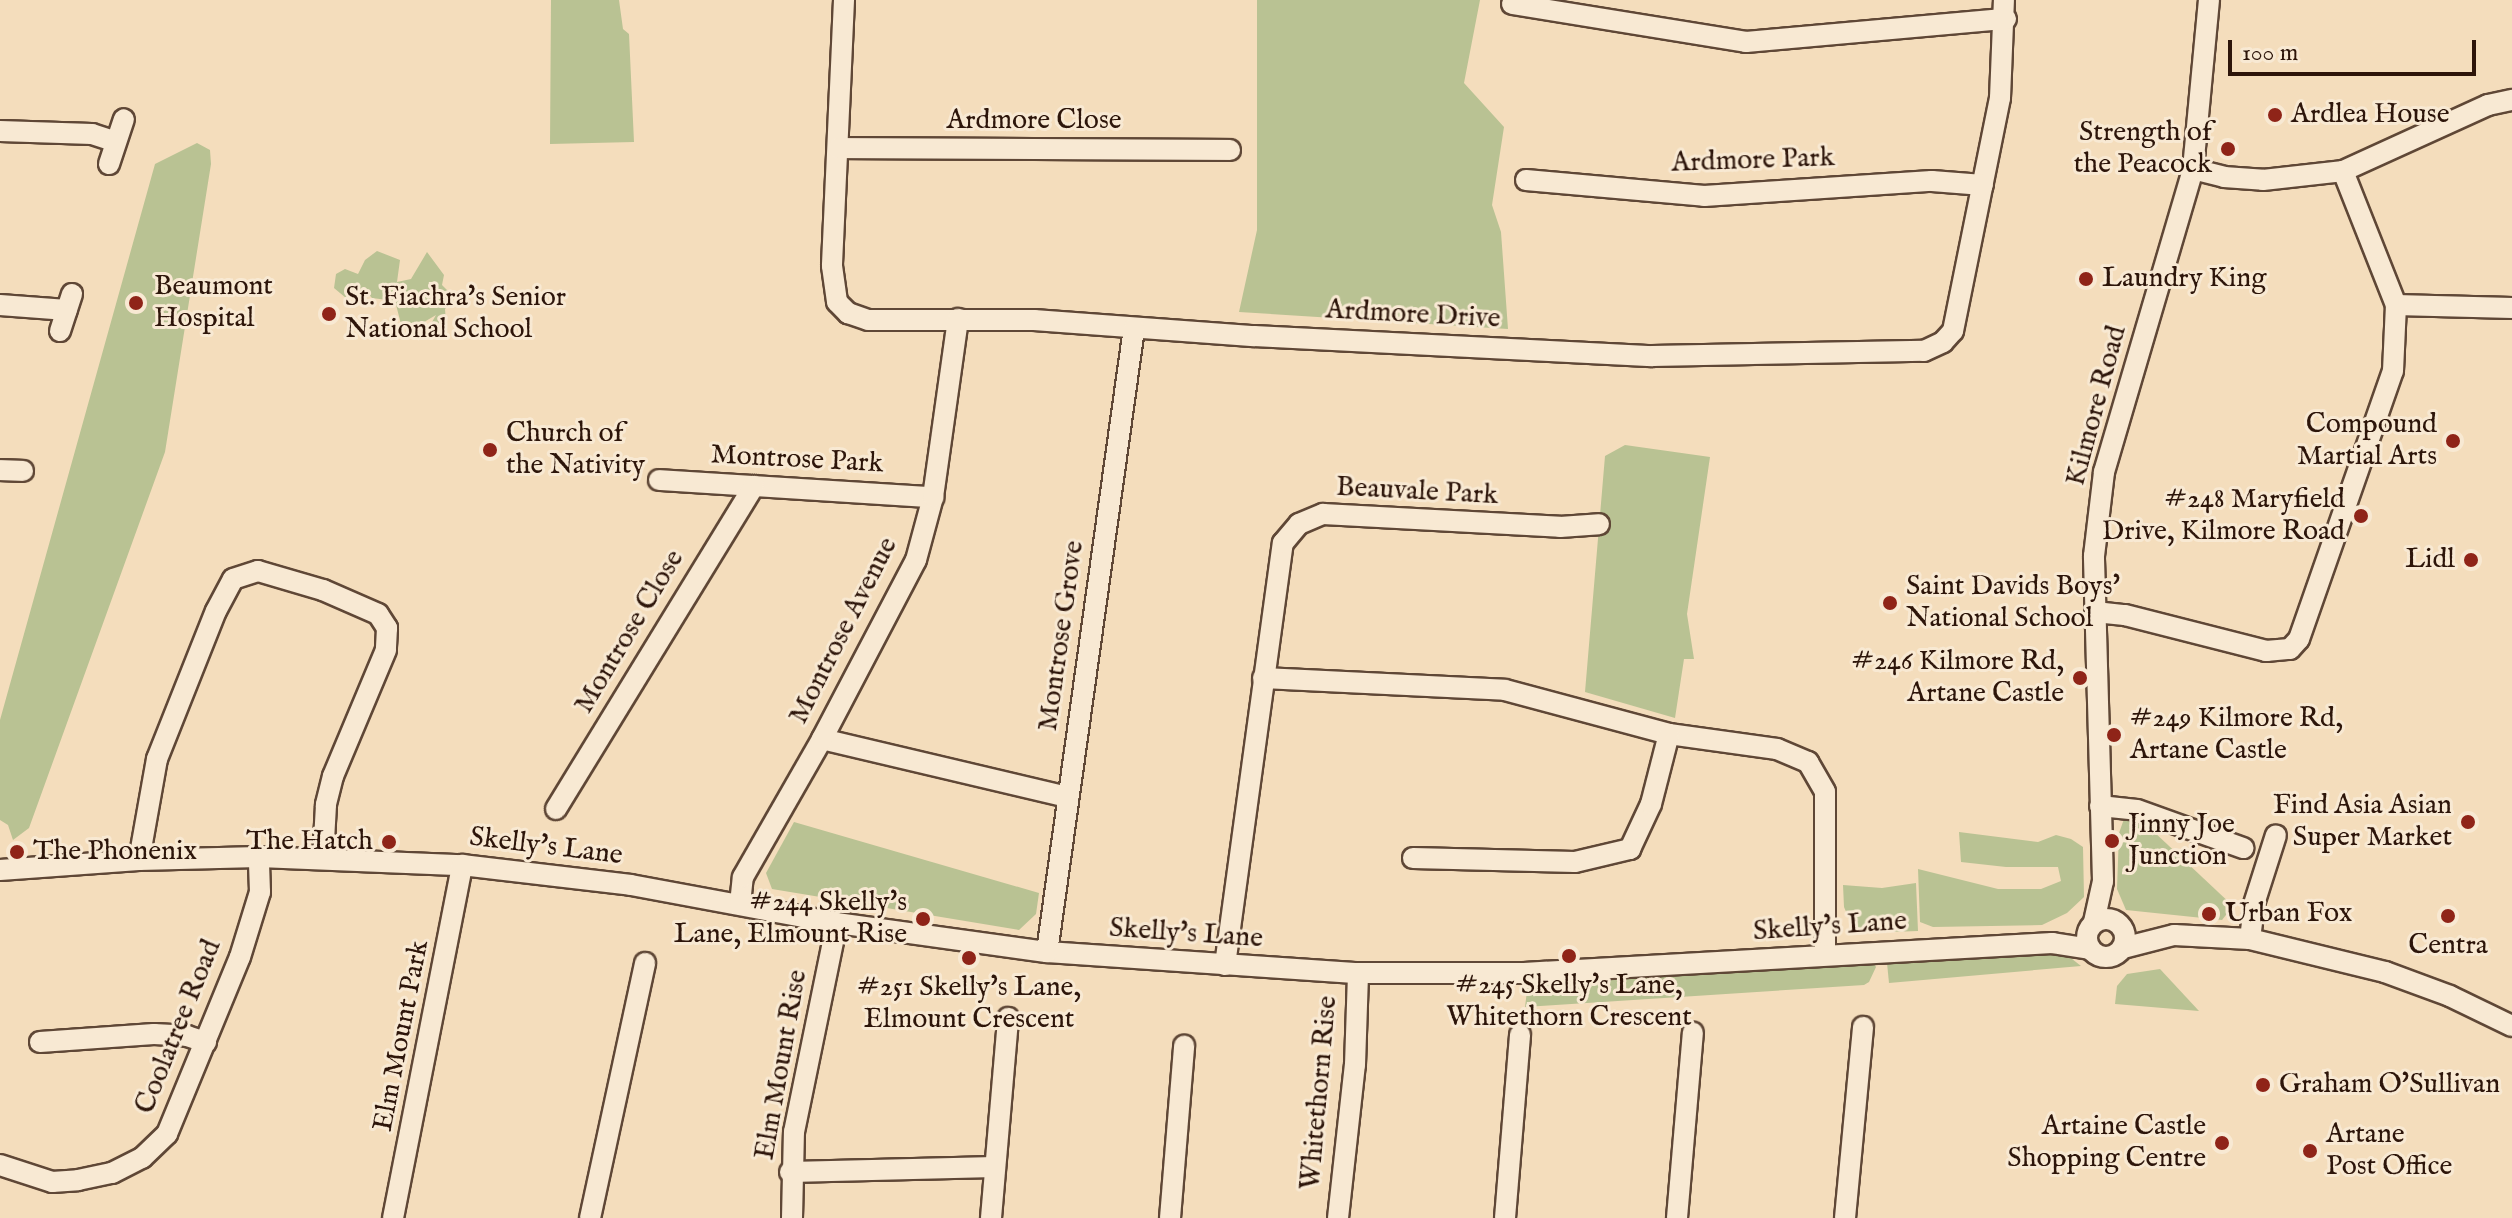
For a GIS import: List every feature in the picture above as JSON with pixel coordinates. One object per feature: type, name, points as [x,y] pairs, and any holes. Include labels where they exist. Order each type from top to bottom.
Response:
[{"type":"street","name":"Ardmore Drive","points":[[844,0],[832,266],[837,302],[848,313],[868,320],[1034,320],[1652,356],[1924,351],[1943,342],[1953,331],[2000,98],[2005,10]]},
{"type":"street","name":"Kilmore Road","points":[[2093,924],[2103,881],[2094,556],[2104,472],[2193,169],[2209,0]]},
{"type":"street","points":[[1512,4],[1746,42],[2005,10]]},
{"type":"street","points":[[2193,169],[2224,177],[2263,180],[2343,171],[2488,105],[2512,100]]},
{"type":"street","points":[[109,164],[124,119]]},
{"type":"street","points":[[0,131],[92,134],[116,142]]},
{"type":"street","name":"Ardmore Close","points":[[838,148],[1230,150]]},
{"type":"street","points":[[2095,612],[2125,615],[2266,651],[2284,652],[2295,645],[2393,371],[2396,305],[2343,171]]},
{"type":"street","name":"Ardmore Park","points":[[1526,180],[1704,196],[1932,181],[1983,185]]},
{"type":"street","points":[[0,305],[70,302],[60,331]]},
{"type":"street","points":[[2396,305],[2512,308]]},
{"type":"street","name":"Montrose Avenue","points":[[740,904],[743,877],[822,739],[916,560],[933,497],[958,319]]},
{"type":"street","name":"Montrose Grove","points":[[1047,952],[1134,328]]},
{"type":"street","points":[[0,470],[23,471]]},
{"type":"street","name":"Montrose Park","points":[[659,480],[933,497]]},
{"type":"street","name":"Montrose Close","points":[[556,809],[754,486]]},
{"type":"street","name":"Beauvale Park","points":[[1225,965],[1283,543],[1299,524],[1323,514],[1560,527],[1599,524]]},
{"type":"street","points":[[139,860],[157,759],[216,611],[233,579],[258,571],[323,590],[378,614],[387,628],[386,650],[333,776],[326,805],[323,858]]},
{"type":"street","points":[[1263,678],[1505,690],[1669,734],[1777,749],[1808,762],[1825,792],[1825,955]]},
{"type":"street","points":[[1413,858],[1575,862],[1630,849],[1651,804],[1669,734]]},
{"type":"street","points":[[822,739],[1068,797]]},
{"type":"street","points":[[2100,806],[2137,810],[2243,848]]},
{"type":"street","points":[[2250,939],[2254,904],[2276,835]]},
{"type":"street","name":"Skelly's Lane","points":[[0,870],[139,860],[259,857],[462,865],[631,885],[837,923],[1047,952],[1358,973],[1524,973],[2052,943],[2090,949]]},
{"type":"street","name":"Coolatree Road","points":[[0,1165],[52,1182],[78,1180],[112,1173],[142,1158],[167,1134],[240,957],[260,892],[259,857]]},
{"type":"street","name":"Elm Mount Park","points":[[393,1218],[462,865]]},
{"type":"street","name":"Kilmore Road","points":[[2103,881],[2119,924]]},
{"type":"street","points":[[2174,935],[2123,948],[2108,957],[2090,949],[2086,936],[2093,924],[2108,918],[2119,924],[2174,935],[2250,939],[2385,972],[2450,996],[2512,1026]]},
{"type":"street","name":"Elm Mount Rise","points":[[792,1218],[790,1172],[794,1132],[837,923]]},
{"type":"street","name":"Skelly's Lane","points":[[2052,943],[2093,924]]},
{"type":"street","points":[[2119,924],[2125,937],[2123,948]]},
{"type":"street","points":[[590,1218],[645,963]]},
{"type":"street","name":"Whitethorn Rise","points":[[1338,1218],[1355,1065],[1358,973]]},
{"type":"street","points":[[991,1218],[1008,1018]]},
{"type":"street","points":[[1845,1218],[1863,1027]]},
{"type":"street","points":[[1677,1218],[1693,1033]]},
{"type":"street","points":[[40,1042],[154,1034],[187,1036],[206,1042]]},
{"type":"street","points":[[1505,1218],[1520,1035]]},
{"type":"street","points":[[1170,1218],[1184,1046]]},
{"type":"street","points":[[790,1172],[995,1167]]},
{"type":"green space","points":[[551,0],[619,0],[623,29],[629,34],[634,142],[550,144]]},
{"type":"green space","points":[[1257,0],[1480,0],[1464,83],[1504,127],[1492,205],[1501,232],[1508,329],[1239,312],[1257,230]]},
{"type":"green space","points":[[197,143],[210,150],[211,164],[165,452],[29,828],[13,840],[8,825],[0,820],[0,720],[155,164]]},
{"type":"green space","points":[[377,251],[400,260],[397,282],[411,279],[427,252],[444,275],[442,285],[455,298],[445,309],[446,323],[437,331],[424,336],[436,315],[414,328],[401,324],[395,301],[372,298],[364,289],[346,298],[334,288],[336,274],[345,269],[358,274],[365,260]]},
{"type":"green space","points":[[1625,445],[1710,457],[1687,614],[1694,659],[1684,659],[1675,718],[1585,692],[1605,456]]},
{"type":"green space","points":[[2136,815],[2233,906],[2222,920],[2126,910],[2117,889],[2119,833],[2124,819]]},
{"type":"green space","points":[[794,822],[1039,893],[1036,914],[1019,930],[772,889],[766,873]]},
{"type":"green space","points":[[1959,832],[2038,842],[2056,835],[2071,839],[2083,847],[2084,897],[2067,913],[2042,925],[1933,927],[1920,922],[1918,869],[1998,889],[2041,889],[2061,881],[2058,867],[2006,867],[1961,862]]},
{"type":"green space","points":[[1916,883],[1918,931],[1861,933],[1852,926],[1844,907],[1843,885],[1882,888]]},
{"type":"green space","points":[[2046,951],[2067,955],[2081,966],[1889,983],[1887,963]]},
{"type":"green space","points":[[1873,962],[1876,967],[1869,982],[1864,985],[1525,1007],[1528,983]]},
{"type":"green space","points":[[2160,969],[2199,1011],[2115,1004],[2117,986],[2127,974]]},
{"type":"place","name":"Ardlea House","points":[[2275,115]]},
{"type":"place","name":"Strength of the Peacock","points":[[2228,149]]},
{"type":"place","name":"Laundry King","points":[[2086,279]]},
{"type":"place","name":"Beaumont Hospital","points":[[136,303]]},
{"type":"place","name":"St. Fiachra's Senior National School","points":[[329,314]]},
{"type":"place","name":"Compound Martial Arts","points":[[2453,441]]},
{"type":"place","name":"Church of the Nativity","points":[[490,450]]},
{"type":"place","name":"#248 Maryfield Drive, Kilmore Road","points":[[2361,516]]},
{"type":"place","name":"Lidl","points":[[2471,560]]},
{"type":"place","name":"Saint Davids Boys' National School","points":[[1890,603]]},
{"type":"place","name":"#246 Kilmore Rd, Artane Castle","points":[[2080,678]]},
{"type":"place","name":"#249 Kilmore Rd, Artane Castle","points":[[2114,735]]},
{"type":"place","name":"Find Asia Asian Super Market","points":[[2468,822]]},
{"type":"place","name":"Jinny Joe Junction","points":[[2112,841]]},
{"type":"place","name":"The Hatch","points":[[389,842]]},
{"type":"place","name":"The Phonenix","points":[[17,852]]},
{"type":"place","name":"Urban Fox","points":[[2209,914]]},
{"type":"place","name":"Centra","points":[[2448,916]]},
{"type":"place","name":"#244 Skelly's Lane, Elmount Rise","points":[[923,919]]},
{"type":"place","name":"#245 Skelly's Lane, Whitethorn Crescent","points":[[1569,956]]},
{"type":"place","name":"#251 Skelly's Lane, Elmount Crescent","points":[[969,958]]},
{"type":"place","name":"Graham O'Sullivan","points":[[2263,1085]]},
{"type":"place","name":"Artaine Castle Shopping Centre","points":[[2222,1143]]},
{"type":"place","name":"Artane Post Office","points":[[2310,1151]]}]
